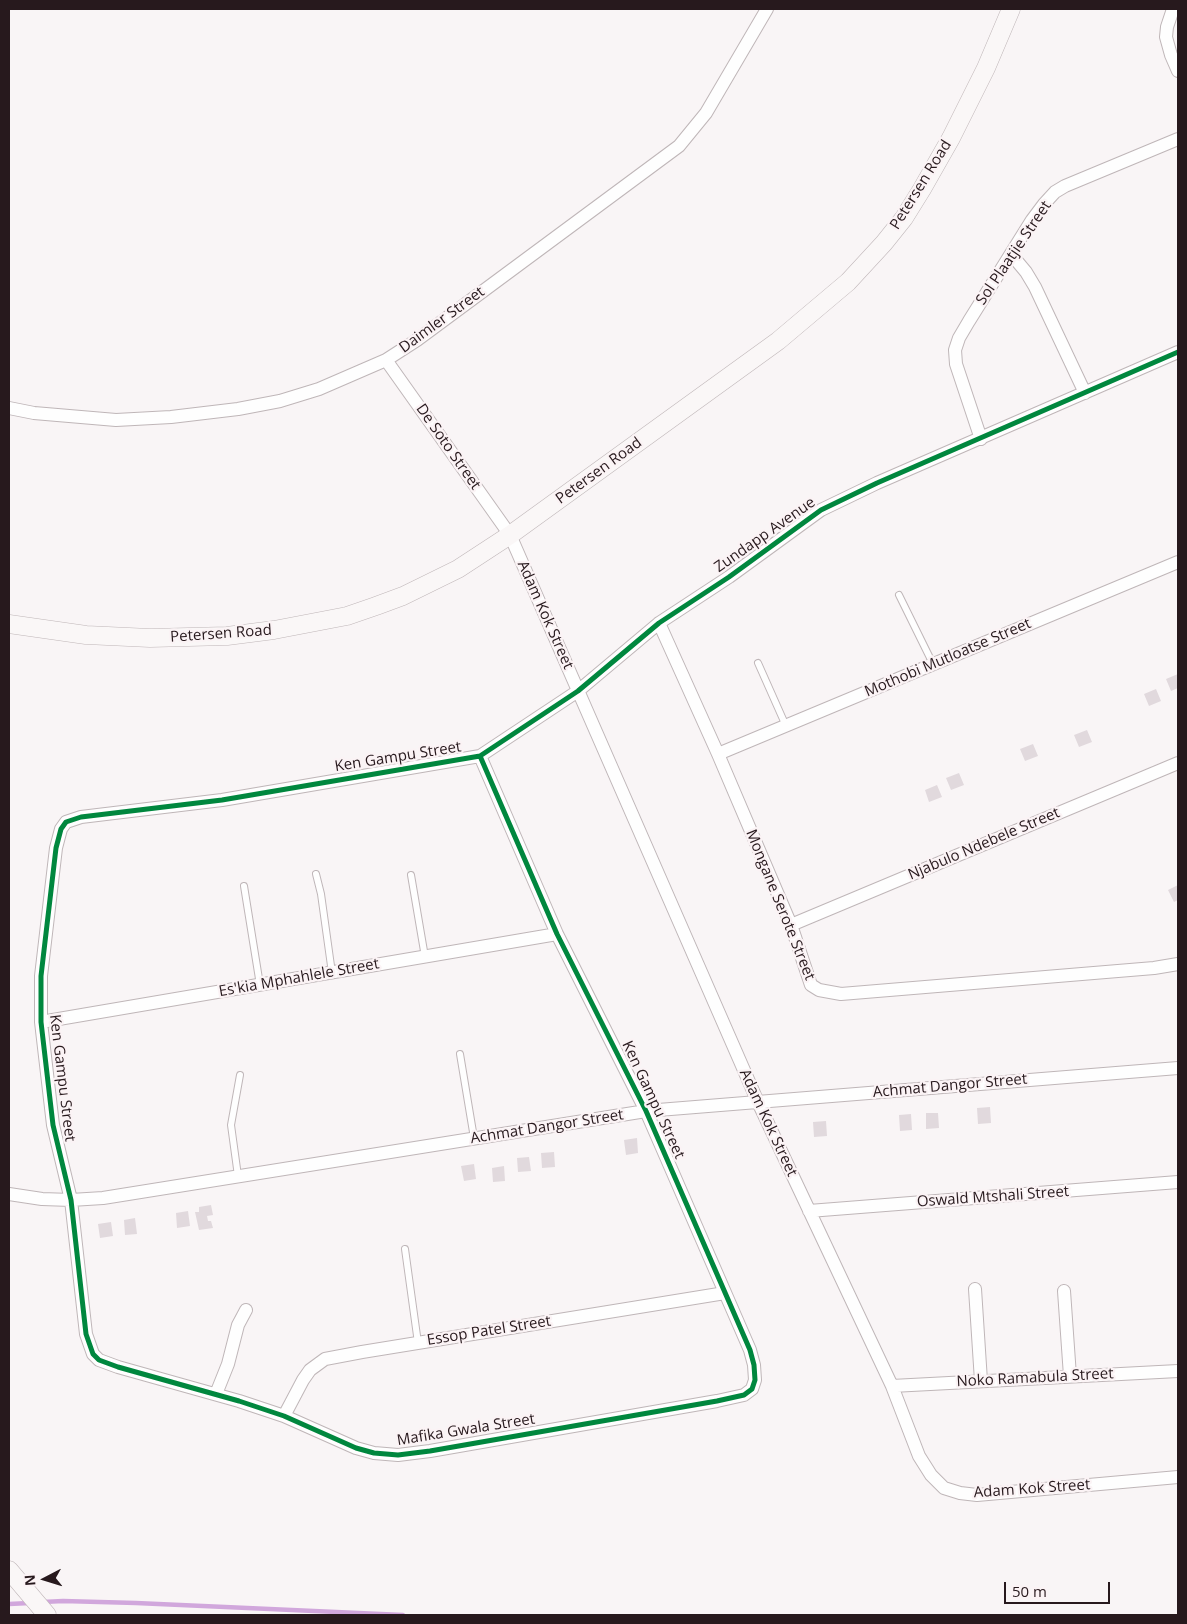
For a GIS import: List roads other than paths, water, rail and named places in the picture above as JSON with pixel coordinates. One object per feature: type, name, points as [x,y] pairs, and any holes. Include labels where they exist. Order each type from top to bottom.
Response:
[{"type":"street","name":"Daimler Street","points":[[9,408],[34,413],[116,420],[171,417],[238,409],[280,401],[319,390],[386,360],[417,340],[679,146],[706,113],[766,9]]},
{"type":"street","name":"Petersen Road","points":[[9,624],[86,635],[150,638],[227,636],[312,624],[347,616],[404,596],[458,569],[510,535],[778,340],[848,282],[904,218],[922,189],[951,138],[986,68],[1011,9]]},
{"type":"street","points":[[1173,9],[1166,37],[1178,71]]},
{"type":"street","name":"Sol Plaatjie Street","points":[[981,439],[956,364],[955,350],[959,338],[1032,220],[1055,192],[1065,186],[1178,140]]},
{"type":"street","points":[[1011,254],[1026,272],[1035,287],[1085,393]]},
{"type":"street","name":"Zundapp Avenue","points":[[480,756],[578,691],[659,623],[729,577],[821,510],[870,486],[1178,352]]},
{"type":"street","name":"De Soto Street","points":[[386,360],[510,535]]},
{"type":"street","name":"Adam Kok Street","points":[[510,535],[757,1100],[892,1386],[919,1456],[931,1475],[944,1488],[960,1493],[977,1495],[1178,1477]]},
{"type":"street","name":"Mothobi Mutloatse Street","points":[[718,754],[1178,562]]},
{"type":"street","name":"Mongane Serote Street","points":[[659,623],[718,754],[791,926],[811,985],[819,990],[841,994],[1154,968],[1178,964]]},
{"type":"street","name":"Ken Gampu Street","points":[[71,1200],[53,1125],[41,1022],[41,976],[58,837],[61,828],[66,822],[81,817],[222,800],[480,756],[557,934],[646,1111],[750,1350],[755,1380],[752,1389],[744,1395]]},
{"type":"street","name":"Njabulo Ndebele Street","points":[[791,926],[1178,763]]},
{"type":"street","name":"Es'kia Mphahlele Street","points":[[41,1022],[557,934]]},
{"type":"street","name":"Achmat Dangor Street","points":[[9,1194],[42,1199],[103,1198],[646,1111],[757,1100],[888,1092],[1178,1068]]},
{"type":"street","name":"Oswald Mtshali Street","points":[[808,1211],[1178,1182]]},
{"type":"street","name":"Mafika Gwala Street","points":[[71,1200],[86,1334],[93,1354],[106,1364],[216,1394],[284,1416],[356,1448],[374,1453],[398,1455],[430,1452],[744,1395]]},
{"type":"street","points":[[975,1289],[981,1381]]},
{"type":"street","points":[[1064,1291],[1070,1376]]},
{"type":"street","name":"Essop Patel Street","points":[[284,1416],[310,1370],[326,1359],[725,1293]]},
{"type":"street","points":[[216,1394],[228,1364],[238,1325],[246,1310]]},
{"type":"street","name":"Noko Ramabula Street","points":[[892,1386],[1178,1371]]},
{"type":"street","points":[[13,1575],[47,1615]]},
{"type":"lane","points":[[899,595],[933,664]]},
{"type":"lane","points":[[758,662],[786,726]]},
{"type":"lane","points":[[316,874],[321,894],[332,973]]},
{"type":"lane","points":[[411,875],[425,957]]},
{"type":"lane","points":[[244,886],[260,985]]},
{"type":"lane","points":[[460,1054],[474,1138]]},
{"type":"lane","points":[[238,1176],[232,1125],[240,1075]]},
{"type":"lane","points":[[405,1249],[418,1343]]},
{"type":"waterway","points":[[43,1602],[136,1603],[403,1615]]},
{"type":"waterway","points":[[9,1604],[30,1603]]}]
